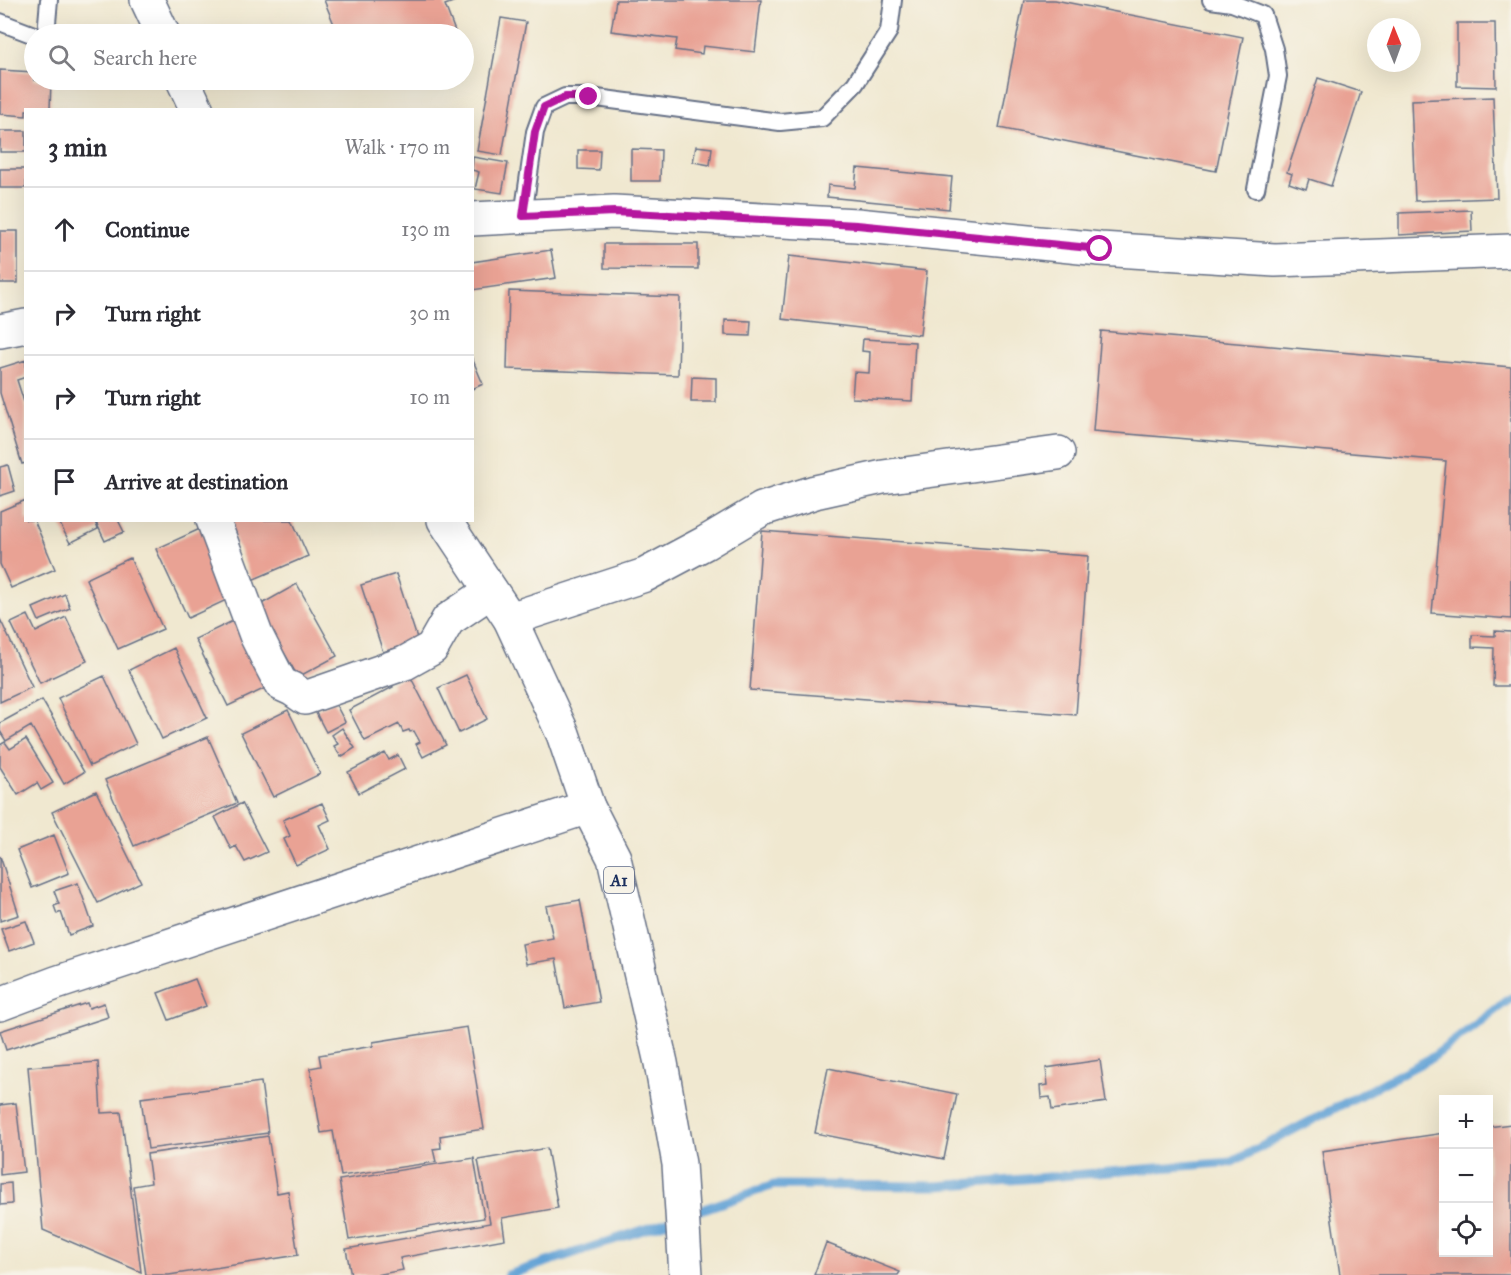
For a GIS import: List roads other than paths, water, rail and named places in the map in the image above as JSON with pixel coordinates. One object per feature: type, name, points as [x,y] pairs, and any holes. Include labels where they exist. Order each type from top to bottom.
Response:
[{"type":"main road","points":[[147,0],[158,24]]},
{"type":"main road","points":[[187,90],[195,108]]},
{"type":"main road","points":[[474,219],[614,212],[857,225],[1100,249],[1275,260],[1511,250]]},
{"type":"main road","points":[[0,331],[24,326]]},
{"type":"main road","points":[[510,619],[645,576],[762,509],[815,492],[883,477],[1058,453]]},
{"type":"main road","points":[[214,522],[256,635],[268,659],[281,684],[305,698],[405,663],[432,648],[448,620],[491,591]]},
{"type":"main road","name":"A1","points":[[445,522],[510,619],[563,734],[588,807],[614,858],[661,1063],[679,1164],[686,1275]]},
{"type":"main road","points":[[0,1004],[56,983],[588,807]]},
{"type":"lane","points":[[47,24],[49,0]]},
{"type":"lane","points":[[523,216],[535,132],[544,107],[565,97],[589,97],[780,123],[822,118],[855,84],[889,31],[893,0]]},
{"type":"lane","points":[[1211,0],[1232,3],[1263,15],[1274,49],[1278,76],[1256,189]]},
{"type":"lane","points":[[0,22],[24,31]]},
{"type":"waterway","points":[[689,1214],[774,1185],[938,1186],[1232,1162],[1433,1057],[1511,998]]},
{"type":"waterway","points":[[508,1275],[676,1219]]}]
